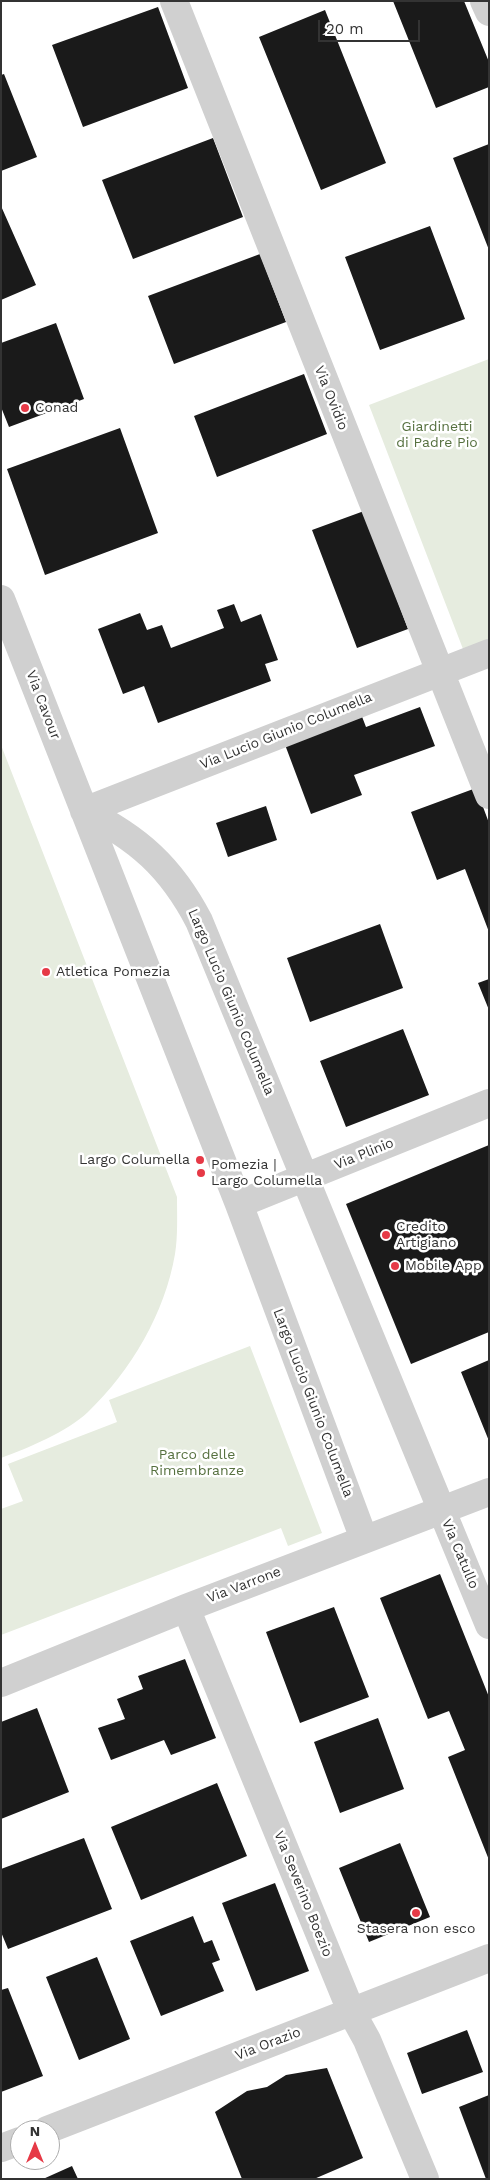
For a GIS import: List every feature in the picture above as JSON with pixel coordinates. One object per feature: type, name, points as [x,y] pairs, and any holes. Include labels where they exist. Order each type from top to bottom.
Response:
[{"type":"street","name":"Via Ovidio","points":[[174,1],[489,795]]},
{"type":"street","points":[[484,1],[489,12]]},
{"type":"street","name":"Via Cavour","points":[[1,599],[84,811]]},
{"type":"street","name":"Via Lucio Giunio Columella","points":[[84,811],[489,653]]},
{"type":"street","name":"Largo Lucio Giunio Columella","points":[[84,811],[118,829],[152,854],[177,883],[190,903],[442,1510]]},
{"type":"street","name":"Largo Lucio Giunio Columella","points":[[84,811],[239,1204],[364,1539]]},
{"type":"street","name":"Via Plinio","points":[[239,1204],[489,1103]]},
{"type":"street","name":"Via Varrone","points":[[1,1683],[186,1608],[489,1492]]},
{"type":"street","name":"Via Catullo","points":[[442,1510],[489,1625]]},
{"type":"street","name":"Via Severino Boezio","points":[[186,1608],[351,2012],[367,2040],[425,2179]]},
{"type":"street","name":"Via Orazio","points":[[60,2125],[489,1958]]},
{"type":"green space","name":"Giardinetti di Padre Pio","points":[[489,359],[489,639],[463,649],[369,405]]},
{"type":"green space","name":"Atletica Pomezia","points":[[1,745],[177,1197],[177,1240],[170,1276],[154,1319],[132,1360],[104,1396],[88,1412],[58,1433],[1,1458]]},
{"type":"green space","name":"Parco delle Rimembranze","points":[[250,1346],[322,1533],[288,1546],[281,1528],[1,1635],[1,1509],[23,1501],[8,1464],[117,1422],[109,1400]]},
{"type":"building","points":[[393,1],[464,1],[489,62],[489,87],[436,108]]},
{"type":"building","points":[[158,7],[188,88],[83,127],[52,45]]},
{"type":"building","points":[[325,10],[386,163],[321,190],[259,37]]},
{"type":"building","points":[[4,74],[37,157],[1,171],[1,75]]},
{"type":"building","points":[[213,138],[243,217],[133,259],[102,180]]},
{"type":"building","points":[[489,144],[489,250],[453,158]]},
{"type":"building","points":[[1,206],[36,285],[1,300]]},
{"type":"building","points":[[430,226],[465,319],[380,350],[345,257]]},
{"type":"building","points":[[260,254],[286,322],[174,364],[148,296]]},
{"type":"building","points":[[56,323],[84,399],[9,427],[1,407],[1,343]]},
{"type":"building","points":[[304,374],[327,434],[217,477],[194,416]]},
{"type":"building","points":[[120,428],[158,533],[45,575],[7,469]]},
{"type":"building","points":[[364,511],[408,629],[357,648],[312,530]]},
{"type":"building","points":[[234,604],[241,622],[261,614],[278,660],[265,664],[271,681],[158,723],[144,686],[123,694],[98,629],[140,613],[147,630],[162,625],[171,648],[224,628],[217,610]]},
{"type":"building","points":[[420,707],[435,746],[354,775],[362,795],[311,814],[284,742],[361,714],[366,727]]},
{"type":"building","points":[[476,788],[489,823],[489,932],[465,869],[437,880],[411,812]]},
{"type":"building","points":[[266,806],[277,840],[228,857],[216,823]]},
{"type":"building","points":[[380,924],[403,988],[310,1022],[287,958]]},
{"type":"building","points":[[489,979],[489,1010],[478,983]]},
{"type":"building","points":[[403,1029],[429,1095],[346,1127],[320,1061]]},
{"type":"building","points":[[489,1145],[489,1332],[411,1364],[346,1204]]},
{"type":"building","points":[[489,1360],[489,1441],[461,1372]]},
{"type":"building","points":[[440,1574],[489,1697],[489,1860],[448,1757],[465,1750],[449,1711],[428,1719],[380,1598]]},
{"type":"building","points":[[334,1607],[369,1697],[300,1723],[266,1632]]},
{"type":"building","points":[[185,1659],[216,1738],[171,1755],[164,1740],[111,1760],[98,1728],[125,1719],[117,1699],[143,1689],[138,1676]]},
{"type":"building","points":[[37,1708],[69,1792],[1,1819],[1,1722]]},
{"type":"building","points":[[378,1718],[404,1789],[340,1813],[314,1742]]},
{"type":"building","points":[[217,1783],[247,1856],[141,1900],[111,1827]]},
{"type":"building","points":[[84,1838],[112,1909],[8,1949],[1,1932],[1,1869]]},
{"type":"building","points":[[400,1843],[430,1917],[369,1942],[339,1868]]},
{"type":"building","points":[[275,1883],[309,1971],[256,1991],[222,1903]]},
{"type":"building","points":[[193,1916],[204,1943],[212,1940],[220,1960],[212,1963],[224,1991],[161,2016],[130,1941]]},
{"type":"building","points":[[97,1957],[130,2039],[79,2060],[46,1977]]},
{"type":"building","points":[[8,1988],[43,2076],[1,2092],[1,1990]]},
{"type":"building","points":[[467,2030],[483,2072],[422,2094],[407,2053]]},
{"type":"building","points":[[327,2068],[363,2158],[314,2179],[242,2179],[215,2112],[247,2091],[267,2087],[286,2075]]},
{"type":"building","points":[[489,2095],[489,2179],[486,2179],[459,2107]]},
{"type":"building","points":[[72,2166],[78,2179],[43,2179]]},
{"type":"place","name":"Conad","points":[[25,408]]},
{"type":"place","name":"Atletica Pomezia","points":[[46,972]]},
{"type":"place","name":"Largo Columella","points":[[200,1160]]},
{"type":"place","name":"Pomezia | Largo Columella","points":[[201,1173]]},
{"type":"place","name":"Credito Artigiano","points":[[386,1235]]},
{"type":"place","name":"Mobile App","points":[[395,1266]]},
{"type":"place","name":"Stasera non esco","points":[[416,1913]]}]
